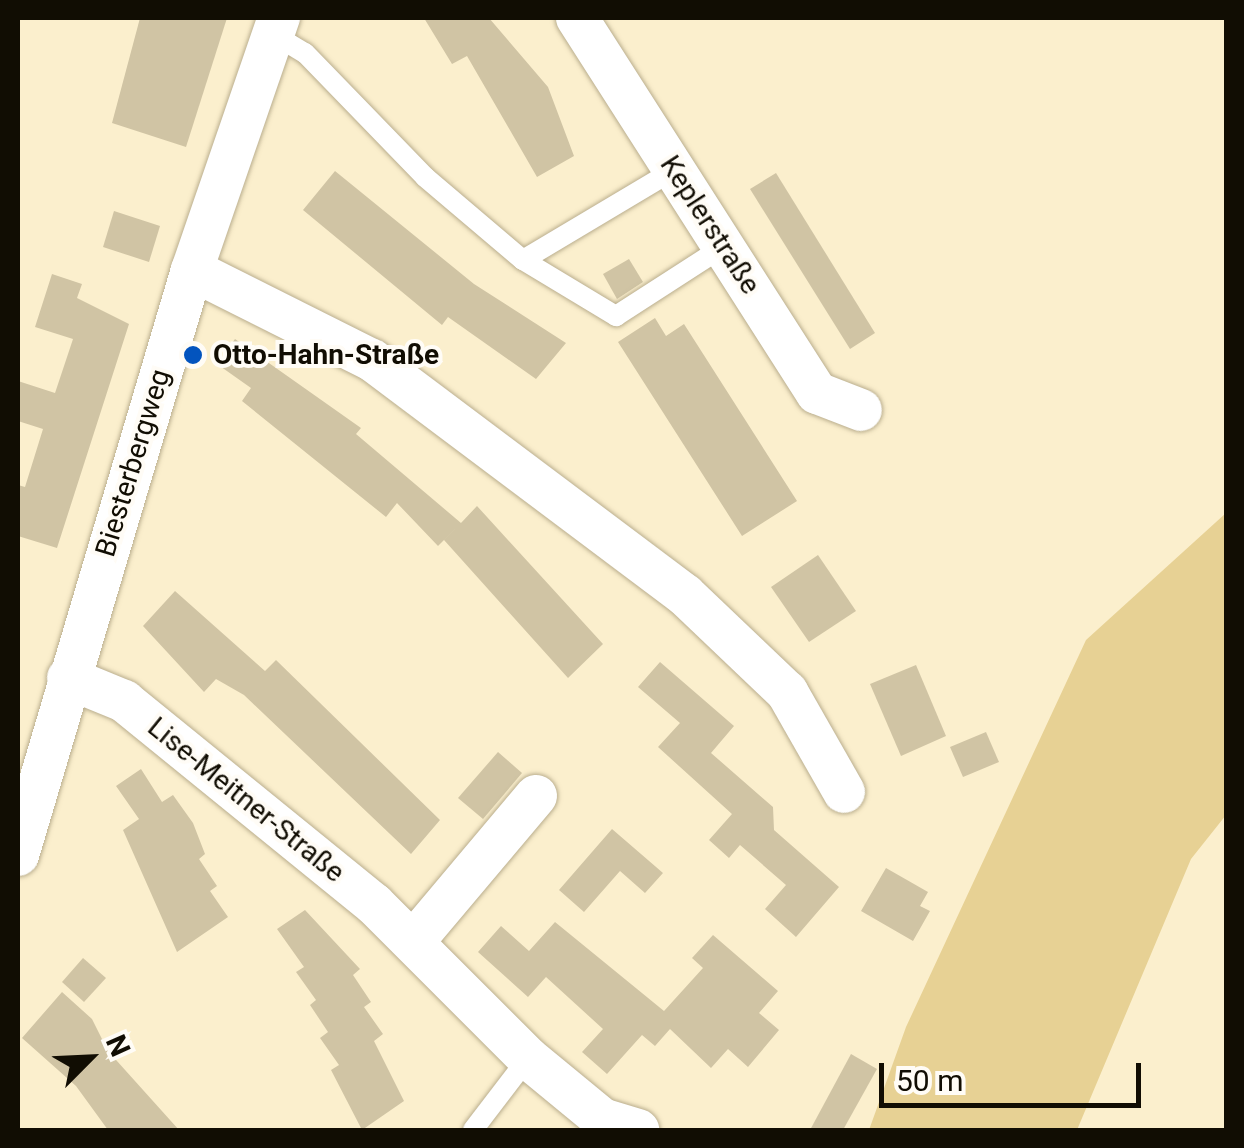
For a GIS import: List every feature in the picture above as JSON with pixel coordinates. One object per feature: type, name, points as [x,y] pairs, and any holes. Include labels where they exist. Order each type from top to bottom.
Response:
[{"type":"street","name":"Keplerstraße","points":[[576,18],[817,393],[862,410]]},
{"type":"street","name":"Biesterbergweg","points":[[18,855],[24,800],[68,678],[192,270],[276,26]]},
{"type":"street","points":[[192,270],[372,360],[685,595],[787,692],[844,792]]},
{"type":"street","name":"Lise-Meitner-Straße","points":[[68,678],[124,701],[412,942],[528,1058],[602,1119],[638,1130]]},
{"type":"street","points":[[412,942],[536,796]]},
{"type":"lane","points":[[276,26],[522,260],[616,316],[723,247]]},
{"type":"lane","points":[[522,260],[674,170]]},
{"type":"lane","points":[[473,1130],[528,1058]]},
{"type":"shaded area","points":[[1226,513],[1226,815],[1191,859],[1077,1130],[869,1130],[906,1027],[1086,640]]},
{"type":"building","points":[[140,18],[227,18],[186,147],[112,123]]},
{"type":"building","points":[[424,18],[489,18],[548,87],[574,156],[537,177],[467,56],[452,64]]},
{"type":"building","points":[[335,171],[474,284],[566,343],[536,379],[448,317],[442,325],[303,210]]},
{"type":"building","points":[[776,173],[875,333],[850,349],[750,189]]},
{"type":"building","points":[[114,211],[160,226],[149,262],[103,247]]},
{"type":"building","points":[[629,259],[643,282],[617,299],[603,274]]},
{"type":"building","points":[[52,274],[82,284],[77,298],[129,324],[57,548],[18,536],[18,485],[25,487],[43,429],[18,421],[18,381],[55,393],[73,339],[35,327]]},
{"type":"building","points":[[655,318],[666,336],[684,324],[797,501],[742,536],[618,342]]},
{"type":"building","points":[[235,339],[361,428],[356,434],[461,523],[477,506],[603,644],[568,678],[444,540],[438,546],[397,503],[386,517],[242,401],[251,388],[217,364]]},
{"type":"building","points":[[818,555],[856,611],[809,642],[771,587]]},
{"type":"building","points":[[175,591],[265,671],[276,660],[440,820],[411,854],[244,695],[216,679],[204,692],[143,626]]},
{"type":"building","points":[[660,662],[734,726],[711,753],[773,807],[774,830],[839,887],[796,937],[765,909],[786,885],[740,845],[729,858],[709,840],[732,814],[658,747],[680,723],[638,687]]},
{"type":"building","points":[[916,665],[946,736],[901,756],[870,684]]},
{"type":"building","points":[[986,732],[999,762],[963,777],[950,747]]},
{"type":"building","points":[[498,752],[522,773],[483,819],[458,798]]},
{"type":"building","points":[[141,769],[162,802],[173,795],[193,823],[205,854],[199,859],[217,886],[210,891],[228,917],[177,952],[123,830],[139,819],[116,786]]},
{"type":"building","points":[[612,829],[663,873],[645,893],[620,871],[584,912],[559,890]]},
{"type":"building","points":[[886,868],[928,892],[920,906],[930,911],[913,941],[861,911]]},
{"type":"building","points":[[305,910],[360,969],[353,975],[371,1002],[364,1007],[383,1034],[374,1041],[404,1101],[362,1130],[331,1070],[339,1065],[320,1038],[328,1032],[310,1005],[316,1000],[296,972],[304,967],[277,929]]},
{"type":"building","points":[[555,922],[664,1011],[703,968],[692,958],[713,935],[778,991],[759,1013],[779,1030],[748,1067],[728,1049],[711,1068],[670,1029],[655,1046],[642,1035],[607,1074],[582,1052],[603,1029],[546,977],[528,997],[478,952],[501,926],[529,951]]},
{"type":"building","points":[[83,958],[106,978],[84,1002],[62,982]]},
{"type":"building","points":[[62,992],[92,1019],[108,1051],[179,1130],[108,1130],[76,1086],[22,1038]]},
{"type":"building","points":[[851,1054],[877,1069],[843,1130],[810,1130]]},
{"type":"place","name":"Otto-Hahn-Straße","points":[[193,355]]}]
